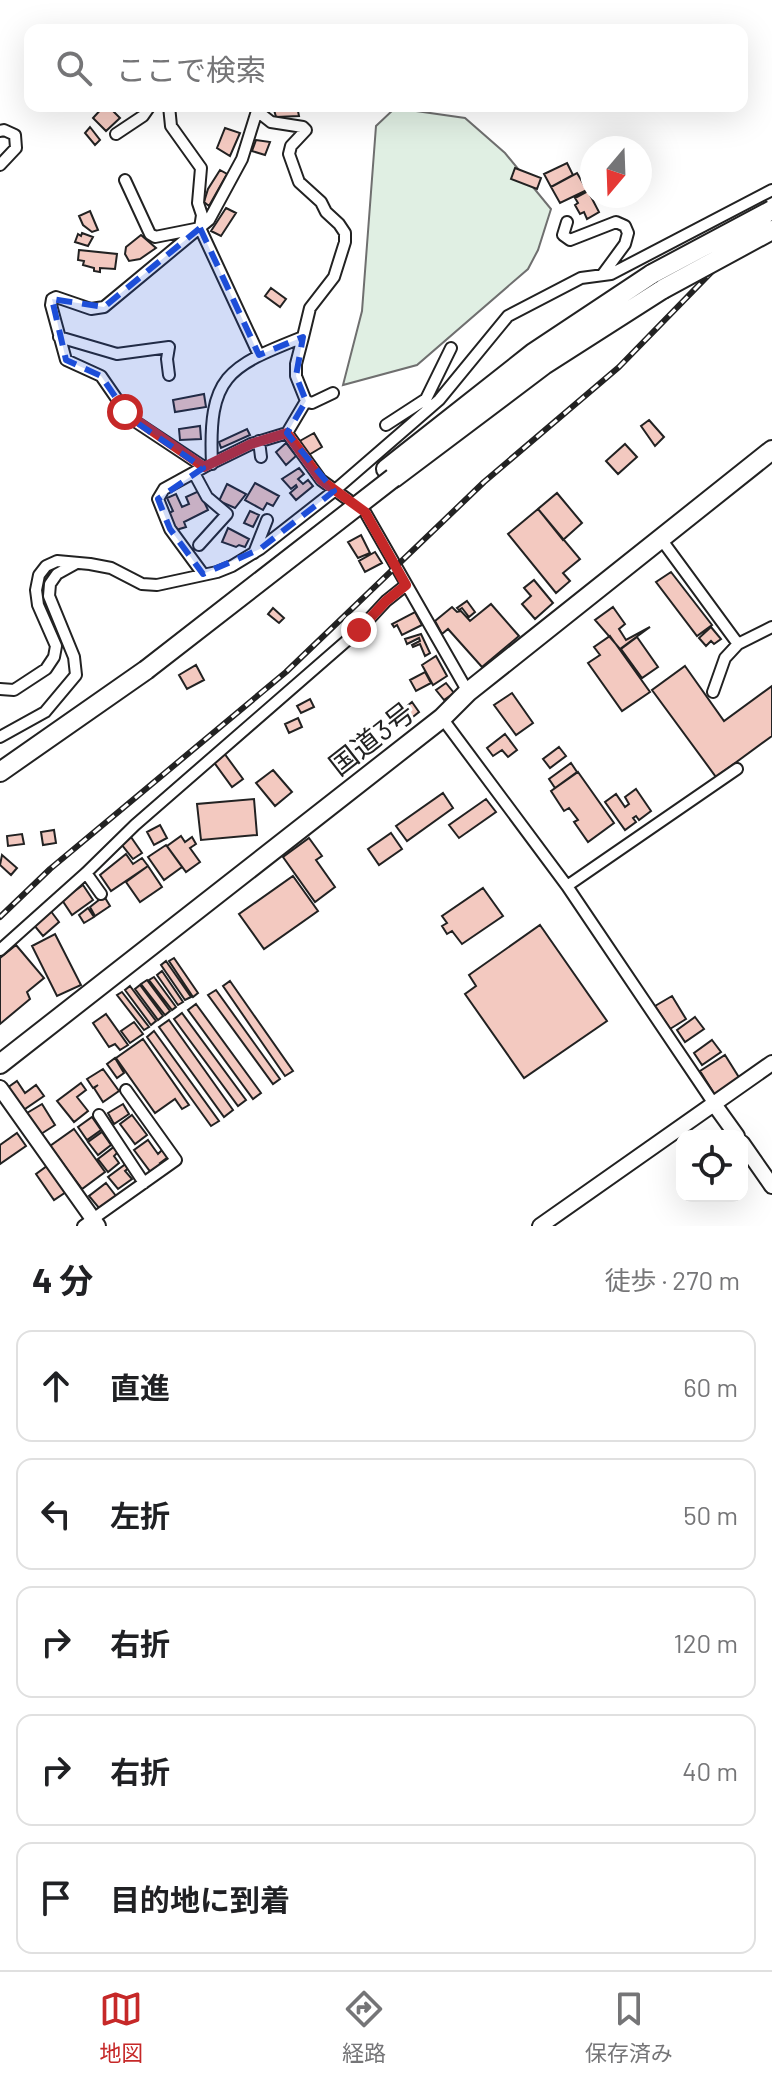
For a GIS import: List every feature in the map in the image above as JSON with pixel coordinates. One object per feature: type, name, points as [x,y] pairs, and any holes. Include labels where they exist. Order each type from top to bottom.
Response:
[{"type":"highway","points":[[0,771],[143,666],[390,474],[658,281],[772,210]]},
{"type":"highway","points":[[658,281],[772,230]]},
{"type":"highway","name":"国道3号","points":[[0,1064],[442,718],[468,692],[772,450]]},
{"type":"street","points":[[116,134],[146,112]]},
{"type":"street","points":[[170,112],[171,126],[201,168],[198,203],[202,215],[200,228],[259,355]]},
{"type":"street","points":[[204,468],[130,418],[101,376],[66,360],[52,299],[56,297],[91,309],[104,307],[209,220],[242,159],[256,112]]},
{"type":"street","points":[[261,112],[271,122],[306,130],[291,146],[289,154],[299,182],[321,202],[345,233],[334,277],[310,308],[296,364],[296,376],[306,401],[312,403],[333,393]]},
{"type":"street","points":[[0,131],[15,135],[16,148],[0,165]]},
{"type":"street","points":[[125,180],[150,234],[155,237],[200,228]]},
{"type":"street","points":[[386,425],[439,400],[508,316],[567,284],[611,274],[772,190]]},
{"type":"street","points":[[567,222],[563,235],[570,240],[616,222],[625,226],[628,233],[625,244],[603,274]]},
{"type":"street","points":[[59,337],[117,354],[169,347],[169,375]]},
{"type":"street","points":[[199,545],[227,514],[207,497],[204,468],[221,384],[231,373],[259,355],[303,337]]},
{"type":"street","points":[[0,689],[14,690],[46,669],[54,657],[56,646],[38,605],[36,590],[39,575],[46,566],[57,561],[111,568],[142,584],[157,585],[203,574],[227,573],[334,491],[427,404],[451,348]]},
{"type":"street","points":[[203,574],[170,529],[158,499],[164,489],[204,468],[259,441],[287,433],[306,401]]},
{"type":"street","points":[[287,433],[321,480],[365,512],[468,692]]},
{"type":"street","points":[[259,441],[261,457]]},
{"type":"street","points":[[254,553],[267,520]]},
{"type":"street","points":[[661,539],[738,644]]},
{"type":"street","points":[[0,737],[45,712],[76,675],[74,657],[49,596],[50,584],[57,574],[75,564]]},
{"type":"street","points":[[0,950],[135,825],[359,630],[406,585]]},
{"type":"street","points":[[713,692],[725,658],[738,644],[772,627]]},
{"type":"street","points":[[442,718],[567,886],[733,1130]]},
{"type":"street","points":[[567,886],[737,769]]},
{"type":"street","points":[[86,873],[101,894]]},
{"type":"street","points":[[540,1226],[772,1063]]},
{"type":"street","points":[[0,1088],[91,1224],[176,1160],[126,1090]]},
{"type":"street","points":[[99,1115],[144,1183]]},
{"type":"street","points":[[748,1152],[772,1186]]},
{"type":"highlighted area","points":[[200,228],[259,355],[303,337],[296,376],[306,401],[287,433],[334,491],[260,549],[203,574],[170,529],[158,499],[203,468],[130,418],[101,376],[66,360],[52,299],[104,307]]},
{"type":"green space","points":[[391,112],[423,112],[465,118],[505,153],[551,209],[538,250],[528,269],[417,365],[343,385],[362,311],[376,126]]},
{"type":"building","points":[[98,112],[114,112],[120,118],[106,131],[93,118]]},
{"type":"building","points":[[275,112],[298,112],[299,116],[276,117]]},
{"type":"building","points":[[90,127],[100,140],[95,145],[85,133]]},
{"type":"building","points":[[225,128],[240,133],[230,156],[217,148]]},
{"type":"building","points":[[256,140],[270,142],[265,155],[252,151]]},
{"type":"building","points":[[567,163],[573,175],[551,187],[544,174]]},
{"type":"building","points":[[515,168],[541,178],[537,189],[511,179]]},
{"type":"building","points":[[220,170],[227,174],[209,206],[204,202]]},
{"type":"building","points":[[577,173],[580,178],[580,193],[560,203],[551,187]]},
{"type":"building","points":[[580,195],[580,208],[597,208],[599,212],[587,219],[584,212],[580,214],[575,198]]},
{"type":"building","points":[[226,208],[236,213],[221,236],[211,231]]},
{"type":"building","points":[[90,211],[98,230],[92,232],[83,225],[79,216]]},
{"type":"building","points":[[82,233],[93,237],[88,246],[75,242],[78,234],[81,236]]},
{"type":"building","points":[[141,235],[156,248],[140,259],[129,261],[125,254],[126,247]]},
{"type":"building","points":[[79,250],[117,254],[115,269],[100,268],[100,272],[94,271],[94,268],[83,265],[84,261],[78,260]]},
{"type":"building","points":[[271,288],[286,299],[280,307],[265,296]]},
{"type":"building","points":[[204,394],[206,407],[175,412],[173,400]]},
{"type":"building","points":[[649,420],[664,437],[655,446],[641,426]]},
{"type":"building","points":[[200,426],[201,439],[180,440],[179,429]]},
{"type":"building","points":[[247,429],[250,435],[221,448],[219,442]]},
{"type":"building","points":[[314,433],[322,447],[307,456],[298,442]]},
{"type":"building","points":[[286,443],[296,456],[286,465],[276,452]]},
{"type":"building","points":[[625,444],[637,457],[618,474],[606,461]]},
{"type":"building","points":[[299,468],[304,474],[298,479],[303,484],[308,480],[313,486],[296,500],[290,493],[296,485],[291,489],[282,479]]},
{"type":"building","points":[[255,483],[279,496],[273,506],[267,503],[263,510],[245,500]]},
{"type":"building","points":[[227,484],[246,494],[235,508],[219,501]]},
{"type":"building","points":[[199,491],[208,510],[184,522],[186,527],[176,530],[167,514],[173,511],[167,498],[176,494],[182,507],[189,504],[186,497]]},
{"type":"building","points":[[557,493],[582,523],[563,540],[538,509]]},
{"type":"building","points":[[538,509],[580,559],[563,573],[570,581],[556,593],[508,534]]},
{"type":"building","points":[[250,511],[259,515],[253,527],[244,523]]},
{"type":"building","points":[[228,528],[249,539],[245,547],[222,542]]},
{"type":"building","points":[[361,535],[370,553],[358,558],[348,542]]},
{"type":"building","points":[[375,552],[382,563],[365,572],[359,561]]},
{"type":"building","points":[[671,572],[712,625],[697,636],[656,582]]},
{"type":"building","points":[[534,580],[553,603],[535,619],[522,604],[531,596],[524,588]]},
{"type":"building","points":[[467,601],[475,612],[469,617],[462,608],[457,608]]},
{"type":"building","points":[[491,604],[519,636],[482,667],[448,629],[442,634],[435,621],[452,607],[470,621]]},
{"type":"building","points":[[613,607],[625,624],[619,629],[626,640],[650,627],[620,649],[595,620]]},
{"type":"building","points":[[273,608],[284,618],[279,623],[268,614]]},
{"type":"building","points":[[415,612],[422,625],[402,635],[397,625],[394,627],[392,624]]},
{"type":"building","points":[[711,627],[721,639],[714,644],[711,641],[706,646],[699,638]]},
{"type":"building","points":[[421,634],[430,653],[425,656],[420,644],[412,645],[420,641],[419,638],[407,644],[405,639]]},
{"type":"building","points":[[610,636],[650,692],[622,711],[588,663],[600,655],[594,647]]},
{"type":"building","points":[[637,637],[658,667],[642,678],[621,649]]},
{"type":"building","points":[[436,656],[447,676],[433,685],[422,665]]},
{"type":"building","points":[[196,665],[204,680],[187,689],[179,675]]},
{"type":"building","points":[[685,666],[724,721],[772,686],[772,736],[716,777],[652,690]]},
{"type":"building","points":[[425,672],[431,683],[416,691],[410,680]]},
{"type":"building","points":[[446,683],[454,693],[444,700],[436,690]]},
{"type":"building","points":[[512,693],[533,723],[516,735],[494,705]]},
{"type":"building","points":[[310,699],[314,707],[301,713],[297,706]]},
{"type":"building","points":[[412,702],[419,712],[404,724],[396,715]]},
{"type":"building","points":[[298,718],[302,727],[289,733],[285,724]]},
{"type":"building","points":[[505,734],[517,750],[508,757],[502,750],[493,756],[487,748]]},
{"type":"building","points":[[559,747],[566,756],[550,768],[543,759]]},
{"type":"building","points":[[224,753],[243,779],[232,787],[213,761]]},
{"type":"building","points":[[571,763],[577,772],[555,788],[549,779]]},
{"type":"building","points":[[273,770],[292,792],[275,806],[256,783]]},
{"type":"building","points":[[578,772],[614,823],[588,842],[574,822],[578,820],[569,808],[564,811],[551,791]]},
{"type":"building","points":[[636,789],[651,811],[639,820],[636,816],[633,818],[636,822],[625,830],[605,802],[616,794],[625,807],[629,804],[625,797]]},
{"type":"building","points":[[443,793],[453,808],[407,841],[396,826]]},
{"type":"building","points":[[254,799],[257,835],[201,840],[197,804]]},
{"type":"building","points":[[486,799],[496,812],[459,838],[449,825]]},
{"type":"building","points":[[160,825],[167,838],[154,845],[147,832]]},
{"type":"building","points":[[54,830],[56,843],[43,845],[41,832]]},
{"type":"building","points":[[391,833],[402,849],[379,865],[368,849]]},
{"type":"building","points":[[22,834],[24,844],[8,846],[7,836]]},
{"type":"building","points":[[181,836],[185,842],[192,837],[196,844],[190,848],[200,862],[186,872],[167,846]]},
{"type":"building","points":[[131,837],[142,853],[133,859],[122,845]]},
{"type":"building","points":[[309,838],[322,856],[316,860],[335,887],[315,902],[283,857]]},
{"type":"building","points":[[166,845],[182,867],[164,880],[148,857]]},
{"type":"building","points":[[126,854],[133,864],[142,858],[148,866],[111,891],[100,875]]},
{"type":"building","points":[[2,855],[17,868],[11,875],[0,865]]},
{"type":"building","points":[[148,866],[162,887],[140,902],[126,882]]},
{"type":"building","points":[[293,876],[318,911],[264,949],[239,914]]},
{"type":"building","points":[[83,885],[93,900],[72,915],[62,900]]},
{"type":"building","points":[[483,888],[503,916],[462,944],[452,931],[447,934],[442,926],[447,923],[442,916]]},
{"type":"building","points":[[104,896],[110,906],[95,916],[90,907]]},
{"type":"building","points":[[88,908],[94,917],[84,923],[79,915]]},
{"type":"building","points":[[50,910],[59,922],[43,936],[33,924]]},
{"type":"building","points":[[540,925],[607,1021],[524,1078],[465,994],[476,986],[469,975]]},
{"type":"building","points":[[55,934],[81,985],[57,996],[32,946]]},
{"type":"building","points":[[16,945],[44,978],[27,992],[30,999],[0,1024],[0,958]]},
{"type":"building","points":[[174,958],[198,993],[193,997],[169,961]]},
{"type":"building","points":[[166,961],[191,997],[185,1000],[161,965]]},
{"type":"building","points":[[162,971],[183,1002],[178,1005],[157,975]]},
{"type":"building","points":[[154,977],[176,1007],[172,1010],[149,980]]},
{"type":"building","points":[[147,980],[170,1011],[165,1015],[141,984]]},
{"type":"building","points":[[230,981],[293,1071],[285,1076],[223,986]]},
{"type":"building","points":[[140,985],[163,1016],[158,1020],[135,989]]},
{"type":"building","points":[[130,986],[156,1021],[151,1025],[125,990]]},
{"type":"building","points":[[216,990],[280,1079],[273,1084],[208,995]]},
{"type":"building","points":[[122,992],[149,1027],[144,1030],[117,995]]},
{"type":"building","points":[[672,996],[686,1019],[670,1029],[655,1006]]},
{"type":"building","points":[[196,1004],[261,1093],[253,1099],[188,1010]]},
{"type":"building","points":[[182,1013],[246,1100],[238,1106],[174,1019]]},
{"type":"building","points":[[106,1014],[128,1045],[120,1050],[115,1044],[109,1047],[93,1023]]},
{"type":"building","points":[[695,1017],[704,1029],[685,1042],[677,1030]]},
{"type":"building","points":[[169,1020],[233,1110],[224,1117],[159,1027]]},
{"type":"building","points":[[134,1022],[143,1034],[130,1043],[121,1031]]},
{"type":"building","points":[[154,1031],[219,1121],[211,1126],[147,1037]]},
{"type":"building","points":[[143,1039],[189,1105],[182,1109],[175,1099],[155,1113],[116,1058]]},
{"type":"building","points":[[712,1040],[721,1052],[702,1065],[694,1053]]},
{"type":"building","points":[[725,1055],[740,1079],[715,1095],[700,1071]]},
{"type":"building","points":[[115,1058],[124,1073],[117,1078],[107,1064]]},
{"type":"building","points":[[103,1069],[119,1091],[103,1102],[94,1088],[98,1085],[93,1088],[87,1079]]},
{"type":"building","points":[[17,1081],[25,1093],[36,1085],[44,1096],[22,1111],[7,1088]]},
{"type":"building","points":[[81,1083],[86,1090],[77,1097],[88,1111],[74,1122],[57,1101]]},
{"type":"building","points":[[42,1104],[55,1125],[41,1134],[27,1113]]},
{"type":"building","points":[[123,1104],[129,1114],[114,1124],[108,1113]]},
{"type":"building","points":[[132,1115],[147,1135],[135,1144],[120,1124]]},
{"type":"building","points":[[92,1117],[101,1130],[87,1140],[78,1127]]},
{"type":"building","points":[[74,1129],[105,1172],[82,1189],[50,1146]]},
{"type":"building","points":[[102,1132],[111,1145],[98,1155],[88,1142]]},
{"type":"building","points":[[17,1133],[26,1146],[0,1164],[0,1145]]},
{"type":"building","points":[[148,1140],[158,1154],[162,1150],[168,1157],[160,1163],[163,1166],[152,1174],[134,1150]]},
{"type":"building","points":[[115,1146],[119,1151],[114,1156],[119,1163],[108,1172],[98,1159]]},
{"type":"building","points":[[127,1163],[130,1167],[125,1171],[132,1179],[118,1189],[108,1177]]},
{"type":"building","points":[[47,1166],[66,1192],[54,1200],[36,1174]]},
{"type":"building","points":[[106,1183],[116,1196],[99,1208],[89,1196]]},
{"type":"railway","points":[[0,917],[50,869],[286,672],[484,482],[619,367],[772,210]]},
{"type":"route","points":[[125,412],[204,467],[268,437],[287,433],[321,480],[365,512],[406,585],[359,630]]}]
